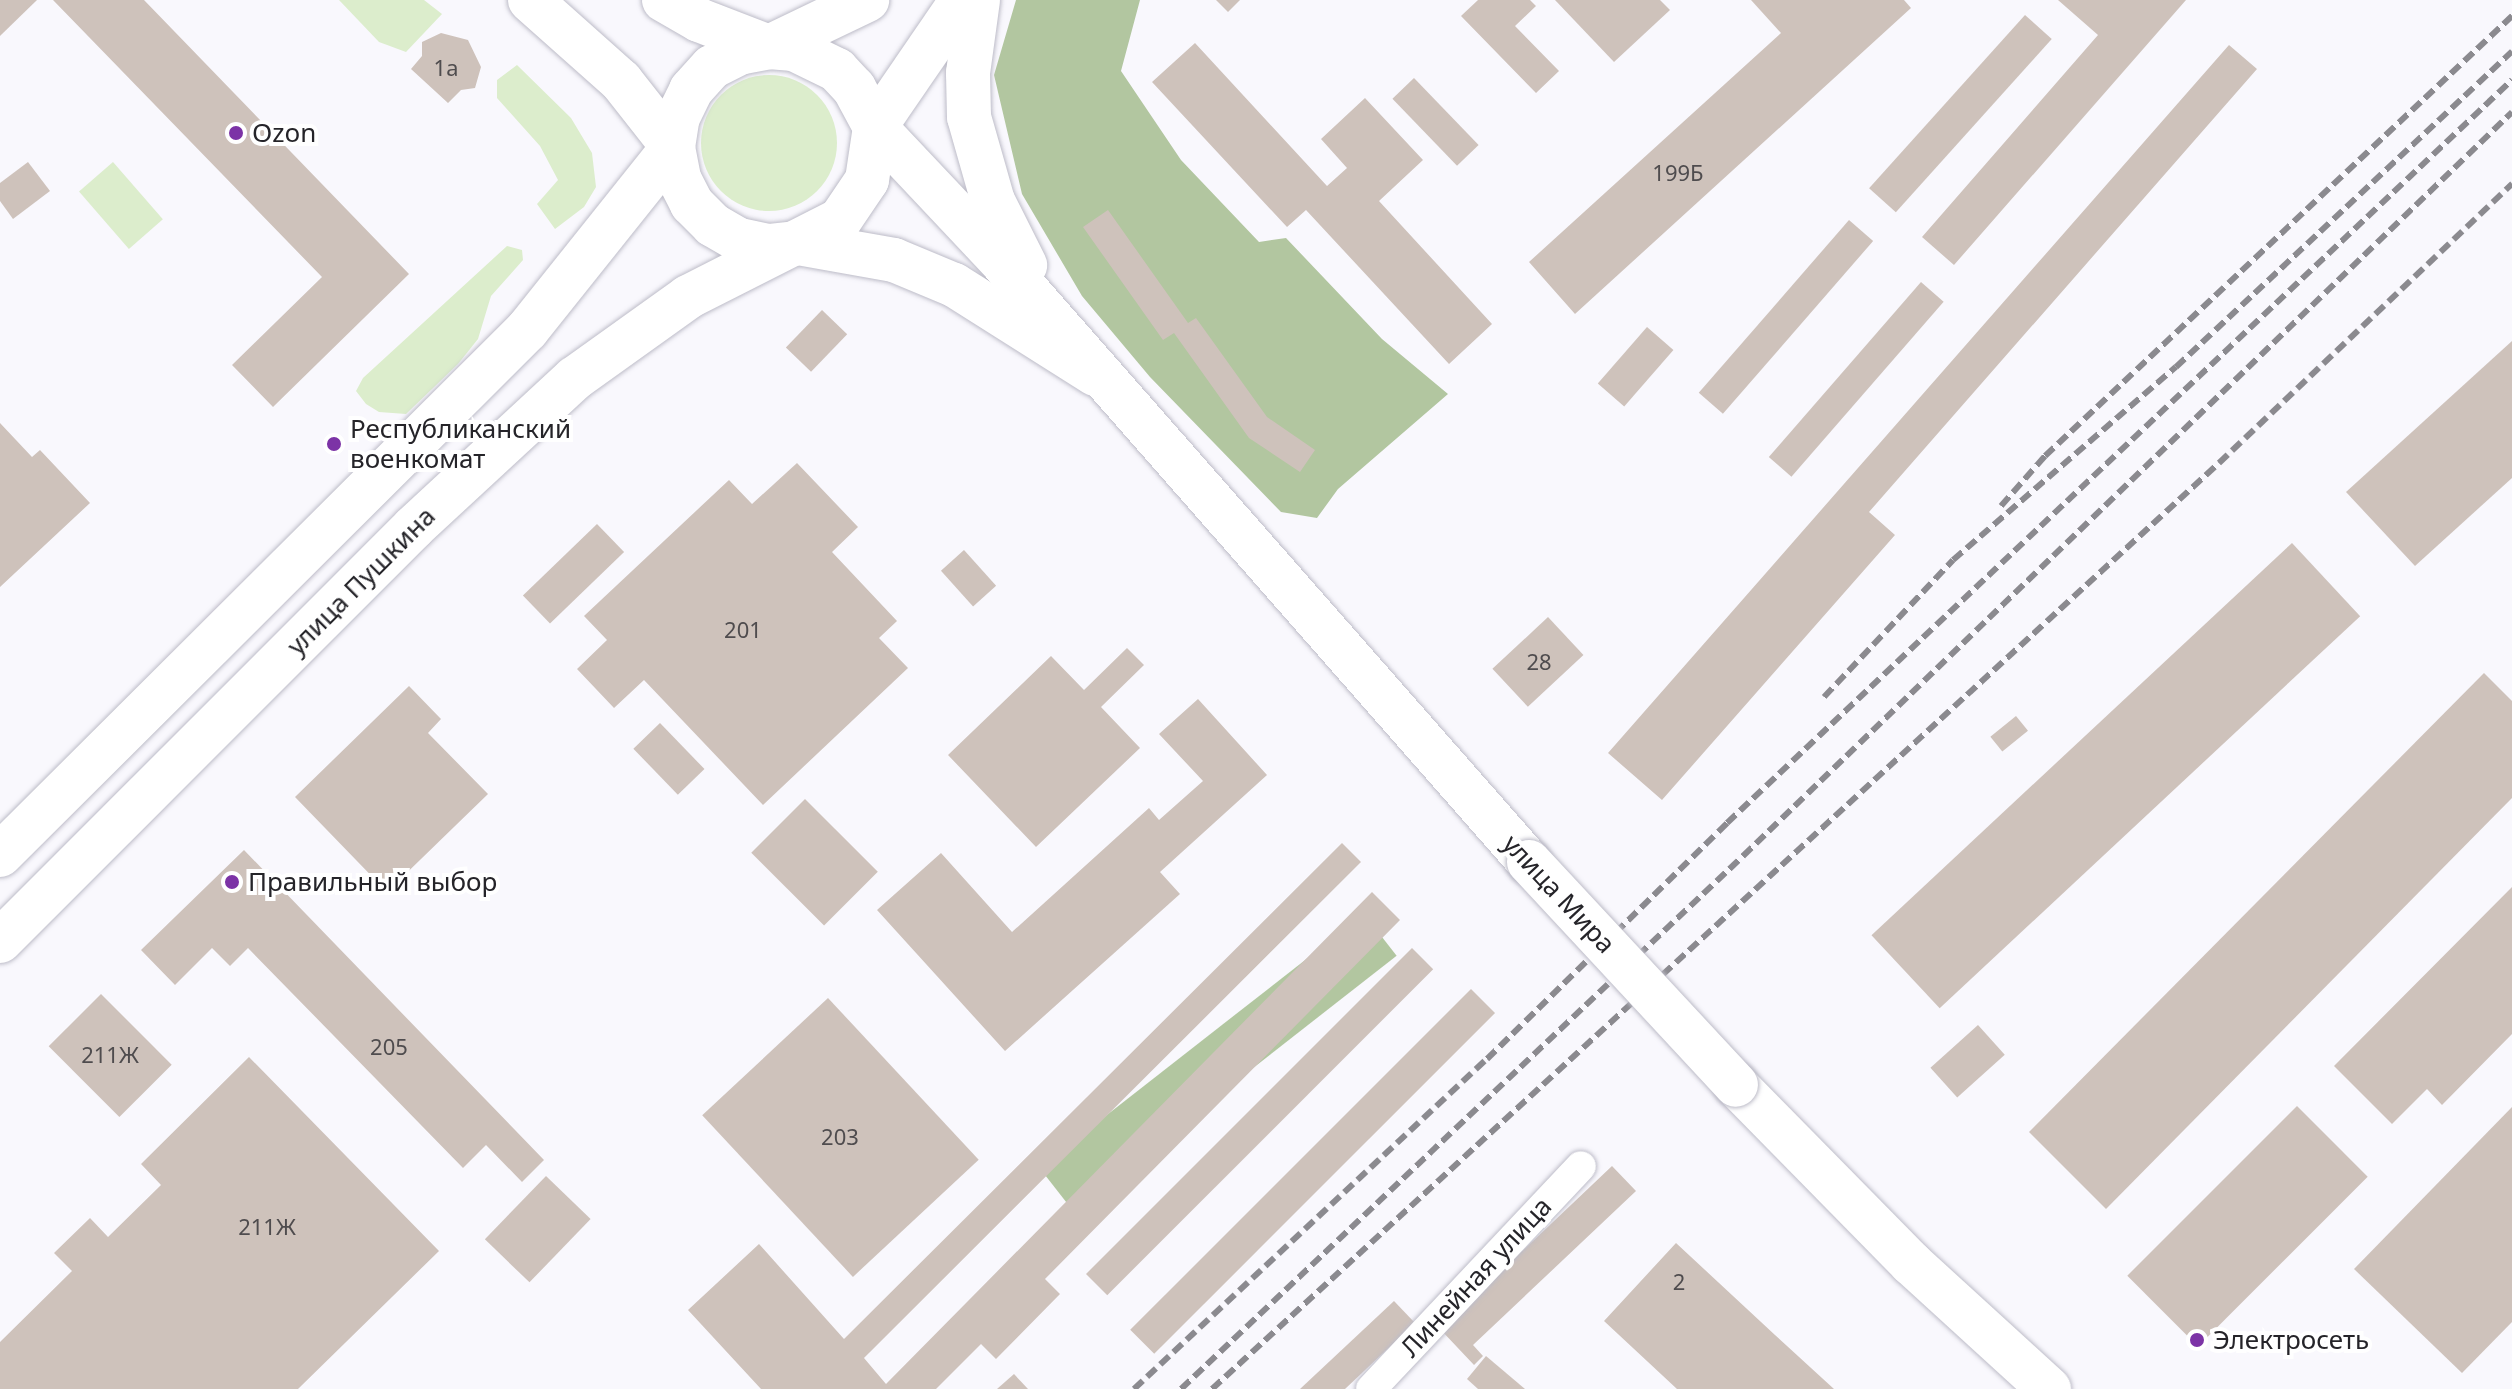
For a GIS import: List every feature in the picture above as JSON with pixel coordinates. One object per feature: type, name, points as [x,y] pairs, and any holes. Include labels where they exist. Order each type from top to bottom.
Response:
[{"type":"main road","points":[[530,0],[621,81],[673,147],[685,191],[713,225],[739,240],[768,246],[798,243],[821,234],[856,202],[867,180],[875,127],[962,0]]},
{"type":"main road","points":[[664,0],[699,20],[769,47],[794,49],[837,70],[875,127],[1003,263],[1095,374]]},
{"type":"main road","points":[[0,855],[527,330],[673,147],[678,117],[691,90],[712,67],[739,53],[769,47],[867,0]]},
{"type":"main road","points":[[978,0],[969,117],[984,174],[1014,245],[1095,374]]},
{"type":"main road","points":[[798,243],[894,260],[954,285],[1095,374]]},
{"type":"main road","name":"улица Пушкина","points":[[0,941],[414,527],[575,378],[688,297],[798,243]]},
{"type":"main road","name":"улица Мира","points":[[1095,374],[1529,862],[1736,1085],[1911,1263],[2049,1389]]},
{"type":"street","name":"Линейная улица","points":[[1371,1389],[1581,1166]]},
{"type":"green space","points":[[339,0],[424,0],[442,14],[406,52],[379,42]]},
{"type":"green space","points":[[1016,0],[1140,0],[1121,71],[1181,160],[1259,242],[1286,238],[1382,339],[1448,394],[1338,489],[1317,518],[1281,512],[1150,377],[1082,296],[1022,194],[994,75]]},
{"type":"green space","points":[[517,65],[571,118],[592,153],[596,187],[584,207],[555,229],[537,204],[558,180],[540,146],[497,98],[497,80]]},
{"type":"green space","points":[[769,75],[795,81],[817,95],[831,117],[837,143],[831,169],[817,191],[795,205],[769,211],[743,205],[721,191],[707,169],[701,143],[707,117],[721,95],[743,81]]},
{"type":"green space","points":[[113,162],[163,219],[129,249],[79,192]]},
{"type":"green space","points":[[507,246],[522,250],[523,260],[491,296],[478,339],[458,364],[406,414],[379,412],[366,404],[356,391],[363,378]]},
{"type":"green space","points":[[1364,914],[1397,956],[1072,1209],[1039,1168]]},
{"type":"building","points":[[0,0],[37,0],[0,36]]},
{"type":"building","points":[[53,0],[144,0],[409,274],[273,407],[232,365],[322,277]]},
{"type":"building","points":[[1216,0],[1240,0],[1228,12]]},
{"type":"building","points":[[1478,0],[1530,0],[1536,6],[1515,26],[1559,71],[1536,93],[1461,16]]},
{"type":"building","points":[[1555,0],[1660,0],[1670,10],[1614,62]]},
{"type":"building","points":[[1751,0],[1904,0],[1911,8],[1575,314],[1529,262],[1781,33]]},
{"type":"building","points":[[2058,0],[2186,0],[1954,265],[1922,237],[2098,35]]},
{"type":"building","points":[[2025,15],[2052,39],[1896,212],[1869,188]]},
{"type":"building","points":[[441,33],[468,40],[481,67],[475,88],[461,90],[448,103],[411,69],[422,56],[422,42]]},
{"type":"building","points":[[1195,43],[1327,186],[1347,168],[1321,139],[1365,98],[1423,160],[1379,201],[1492,324],[1449,364],[1306,210],[1287,227],[1152,82]]},
{"type":"building","points":[[2229,45],[2257,69],[1869,512],[1895,535],[1662,800],[1608,753]]},
{"type":"building","points":[[1414,78],[1479,145],[1457,166],[1392,99]]},
{"type":"building","points":[[28,162],[50,191],[13,219],[0,201],[0,183]]},
{"type":"building","points":[[1108,210],[1188,323],[1196,318],[1267,417],[1315,450],[1300,472],[1249,438],[1174,333],[1163,340],[1083,227]]},
{"type":"building","points":[[1849,220],[1873,241],[1723,414],[1699,393]]},
{"type":"building","points":[[1921,282],[1944,302],[1791,477],[1769,457]]},
{"type":"building","points":[[822,310],[847,334],[811,372],[786,347]]},
{"type":"building","points":[[1647,327],[1673,350],[1624,407],[1598,384]]},
{"type":"building","points":[[2512,341],[2512,478],[2415,566],[2346,492]]},
{"type":"building","points":[[0,423],[32,457],[40,450],[90,503],[0,587]]},
{"type":"building","points":[[797,463],[858,527],[832,552],[897,621],[879,638],[908,668],[763,805],[644,680],[614,708],[577,669],[607,640],[584,616],[729,480],[752,504]]},
{"type":"building","points":[[597,524],[624,552],[550,624],[523,596]]},
{"type":"building","points":[[2292,543],[2360,616],[1940,1008],[1871,935]]},
{"type":"building","points":[[964,550],[996,586],[973,606],[941,571]]},
{"type":"building","points":[[1548,617],[1583,655],[1528,707],[1492,669]]},
{"type":"building","points":[[1127,648],[1144,665],[1101,707],[1140,748],[1036,847],[948,755],[1051,656],[1084,690]]},
{"type":"building","points":[[2484,673],[2512,701],[2512,798],[2106,1209],[2029,1132]]},
{"type":"building","points":[[409,686],[441,719],[428,733],[488,794],[387,892],[295,797]]},
{"type":"building","points":[[1198,699],[1267,775],[1160,872],[1180,894],[1005,1051],[877,910],[941,853],[1012,932],[1149,808],[1159,820],[1203,781],[1159,734]]},
{"type":"building","points":[[2016,716],[2028,731],[2002,752],[1990,737]]},
{"type":"building","points":[[660,723],[704,769],[678,795],[633,749]]},
{"type":"building","points":[[805,799],[878,872],[824,926],[751,853]]},
{"type":"building","points":[[1342,843],[1361,862],[864,1358],[886,1384],[1372,892],[1400,920],[1045,1279],[1060,1294],[996,1359],[981,1344],[936,1389],[761,1389],[688,1310],[759,1244],[844,1339]]},
{"type":"building","points":[[244,850],[544,1160],[522,1182],[486,1145],[463,1168],[248,948],[230,966],[212,948],[175,985],[141,950]]},
{"type":"building","points":[[2512,887],[2512,1034],[2442,1105],[2427,1089],[2392,1124],[2334,1066]]},
{"type":"building","points":[[1412,948],[1433,969],[1107,1295],[1086,1274]]},
{"type":"building","points":[[1471,989],[1495,1013],[1154,1354],[1130,1330]]},
{"type":"building","points":[[101,994],[172,1065],[119,1117],[49,1046]]},
{"type":"building","points":[[828,998],[979,1160],[853,1277],[702,1115]]},
{"type":"building","points":[[1978,1025],[2005,1055],[1957,1098],[1930,1068]]},
{"type":"building","points":[[249,1057],[439,1251],[298,1389],[0,1389],[0,1342],[72,1271],[54,1253],[90,1218],[108,1237],[161,1185],[141,1164]]},
{"type":"building","points":[[2297,1106],[2368,1177],[2198,1346],[2127,1276]]},
{"type":"building","points":[[2512,1107],[2512,1322],[2462,1373],[2354,1269]]},
{"type":"building","points":[[1612,1166],[1636,1191],[1473,1345],[1483,1356],[1474,1365],[1440,1329]]},
{"type":"building","points":[[546,1176],[591,1219],[529,1282],[485,1239]]},
{"type":"building","points":[[1676,1243],[1834,1389],[1677,1389],[1604,1321]]},
{"type":"building","points":[[1394,1301],[1415,1323],[1345,1389],[1300,1389]]},
{"type":"building","points":[[1486,1356],[1525,1389],[1478,1389],[1467,1379]]},
{"type":"building","points":[[1014,1374],[1028,1389],[997,1389]]},
{"type":"railway","points":[[2001,506],[2045,456],[2512,16]]},
{"type":"railway","points":[[1824,697],[1953,560],[2176,367],[2512,52]]},
{"type":"railway","points":[[1134,1389],[1487,1059],[1727,823],[2512,80]]},
{"type":"railway","points":[[1181,1389],[1743,856],[2512,112]]},
{"type":"railway","points":[[1212,1389],[2219,463],[2512,184]]},
{"type":"place","name":"Ozon","points":[[236,133]]},
{"type":"place","name":"Республиканский военкомат","points":[[334,444]]},
{"type":"place","name":"Правильный выбор","points":[[232,882]]},
{"type":"place","name":"Электросеть","points":[[2197,1340]]}]
